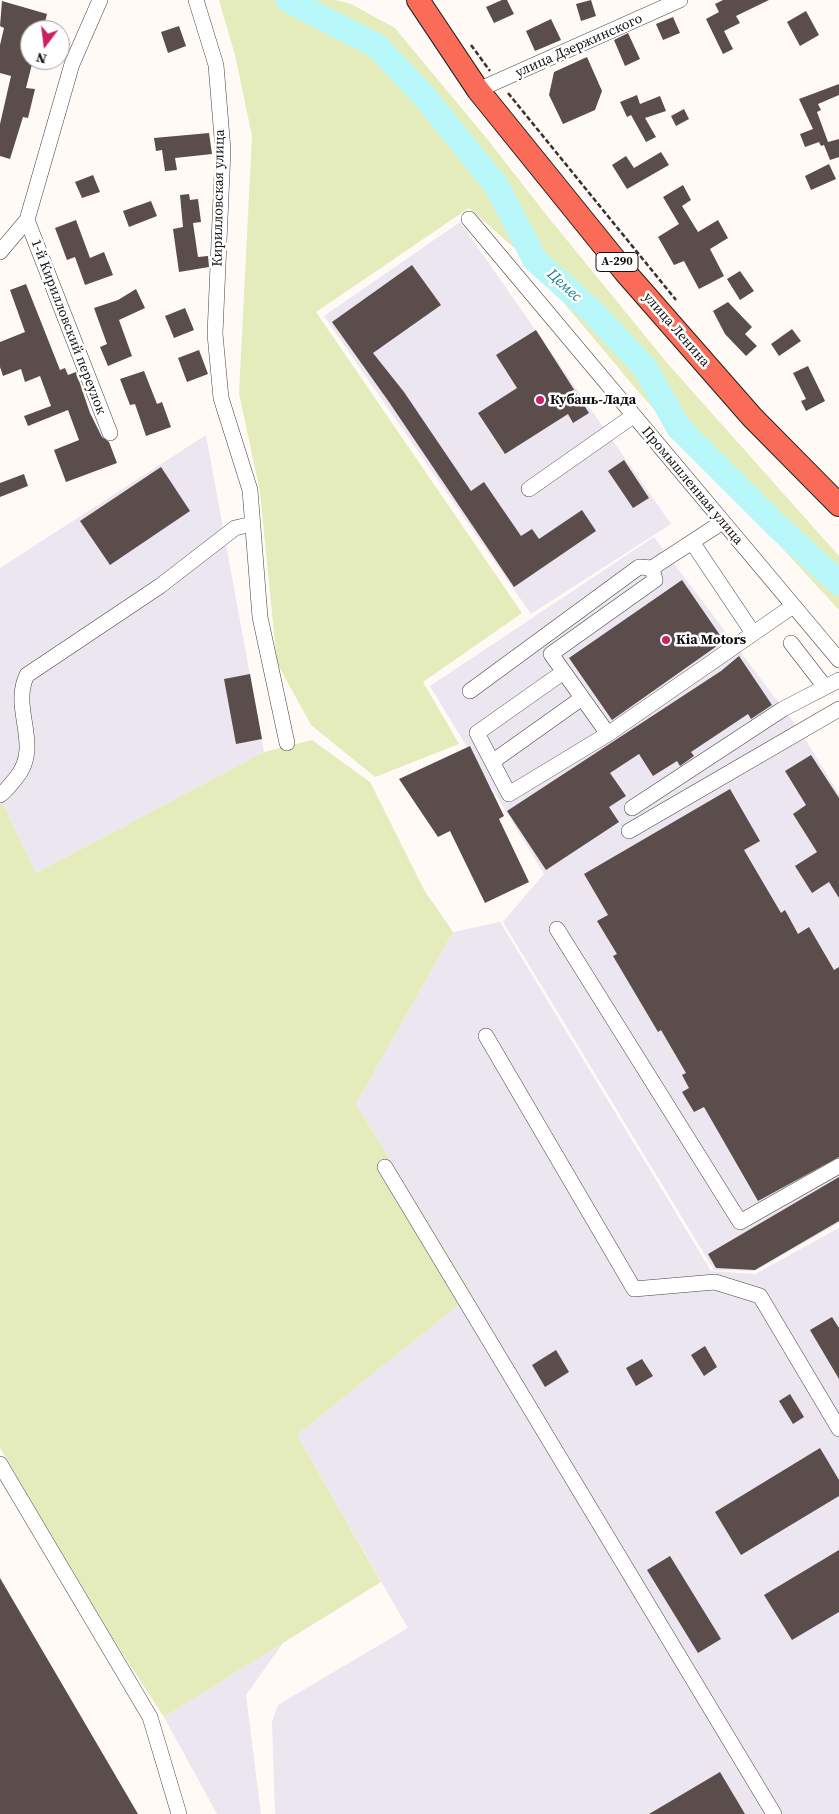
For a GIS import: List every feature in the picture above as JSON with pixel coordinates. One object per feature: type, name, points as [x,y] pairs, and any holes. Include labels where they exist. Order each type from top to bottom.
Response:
[{"type":"highway","name":"улица Ленина","points":[[418,0],[478,90],[625,272],[752,417],[839,505]]},
{"type":"street","points":[[0,252],[27,220],[72,64],[100,0]]},
{"type":"street","name":"Кирилловская улица","points":[[196,0],[216,65],[223,150],[215,334],[221,398],[250,490],[260,616],[287,743]]},
{"type":"street","name":"улица Дзержинского","points":[[478,90],[680,0]]},
{"type":"street","name":"Промышленная улица","points":[[469,219],[839,660]]},
{"type":"street","name":"1-й Кирилловский переулок","points":[[27,220],[110,433]]},
{"type":"street","points":[[529,489],[633,416]]},
{"type":"street","points":[[470,691],[639,567],[652,568],[722,522]]},
{"type":"street","points":[[0,795],[24,769],[27,756],[28,742],[20,695],[21,687],[27,675],[160,586],[235,528],[252,524]]},
{"type":"street","points":[[692,542],[753,633]]},
{"type":"street","points":[[552,654],[655,580],[652,568]]},
{"type":"street","points":[[562,674],[477,733],[509,794],[608,734],[792,606]]},
{"type":"street","points":[[540,640],[552,654],[608,734]]},
{"type":"street","points":[[792,643],[825,687]]},
{"type":"street","points":[[632,808],[783,709],[839,680]]},
{"type":"street","points":[[492,762],[582,698]]},
{"type":"street","points":[[629,831],[839,709]]},
{"type":"street","points":[[557,928],[740,1222],[839,1166]]},
{"type":"street","points":[[486,1036],[634,1289],[715,1282],[760,1296],[838,1425]]},
{"type":"street","points":[[385,1167],[774,1814]]},
{"type":"street","points":[[0,1464],[150,1717],[179,1814]]},
{"type":"path","points":[[469,42],[498,81],[678,304]]},
{"type":"shaded area","points":[[460,222],[671,524],[531,614],[324,316]]},
{"type":"shaded area","points":[[206,435],[264,752],[36,873],[0,798],[0,568]]},
{"type":"shaded area","points":[[654,537],[800,731],[839,794],[839,1223],[755,1271],[714,1270],[503,922],[544,874],[430,686]]},
{"type":"shaded area","points":[[500,922],[711,1271],[755,1274],[839,1228],[839,1814],[275,1814],[272,1722],[278,1705],[408,1628],[297,1435],[472,1294],[356,1104],[453,932]]},
{"type":"shaded area","points":[[283,1643],[246,1695],[261,1814],[217,1814],[164,1717]]},
{"type":"green space","points":[[219,0],[336,0],[351,4],[395,28],[488,140],[668,364],[839,556],[839,610],[642,396],[528,260],[469,208],[316,312],[522,613],[423,682],[459,744],[375,777],[311,725],[277,663],[260,492],[239,393],[252,136],[235,55]]},
{"type":"green space","points":[[312,740],[370,782],[424,890],[453,932],[356,1104],[472,1294],[297,1435],[381,1582],[164,1717],[113,1639],[0,1448],[0,798],[36,873],[264,752]]},
{"type":"building","points":[[502,0],[507,0],[514,14],[494,23],[486,7]]},
{"type":"building","points":[[591,0],[596,16],[581,21],[576,4]]},
{"type":"building","points":[[723,0],[769,0],[736,16],[740,23],[724,31],[733,49],[723,54],[706,19],[719,12],[715,4]]},
{"type":"building","points":[[2,1],[47,14],[46,20],[20,20],[20,70],[30,70],[26,88],[35,89],[28,118],[23,117],[10,159],[0,156],[0,124],[11,76],[0,73],[0,45],[4,28],[0,26]]},
{"type":"building","points":[[806,11],[819,35],[800,46],[787,22]]},
{"type":"building","points":[[673,17],[680,33],[663,40],[656,24]]},
{"type":"building","points":[[551,19],[561,40],[535,51],[526,31]]},
{"type":"building","points":[[179,26],[186,46],[168,53],[161,32]]},
{"type":"building","points":[[628,33],[640,59],[625,66],[614,40]]},
{"type":"building","points":[[587,57],[602,91],[595,110],[563,124],[549,95],[554,72]]},
{"type":"building","points":[[839,84],[839,95],[818,104],[821,110],[817,112],[828,142],[839,139],[839,157],[830,160],[824,145],[821,146],[819,142],[805,147],[800,134],[813,129],[799,99]]},
{"type":"building","points":[[637,95],[640,104],[660,96],[666,111],[645,118],[656,137],[646,142],[631,115],[627,117],[620,102]]},
{"type":"building","points":[[684,109],[689,119],[676,126],[671,116]]},
{"type":"building","points":[[209,133],[212,154],[175,158],[177,170],[165,171],[162,150],[156,151],[154,138]]},
{"type":"building","points":[[661,152],[669,165],[627,189],[612,165],[626,156],[634,168]]},
{"type":"building","points":[[829,164],[836,179],[811,190],[805,176]]},
{"type":"building","points":[[93,175],[100,192],[82,198],[75,182]]},
{"type":"building","points":[[683,185],[691,200],[682,206],[698,232],[718,220],[728,238],[710,249],[724,276],[699,289],[684,261],[674,265],[658,237],[679,224],[663,197]]},
{"type":"building","points":[[189,194],[190,200],[198,199],[201,222],[193,223],[198,257],[208,256],[209,267],[179,272],[173,229],[183,227],[180,195]]},
{"type":"building","points":[[151,201],[157,216],[129,227],[123,211]]},
{"type":"building","points":[[76,220],[90,258],[104,252],[113,275],[85,285],[75,257],[67,260],[55,228]]},
{"type":"building","points":[[412,265],[441,305],[373,353],[404,392],[471,491],[484,482],[521,536],[532,529],[539,539],[582,510],[596,531],[514,587],[389,402],[332,322]]},
{"type":"building","points":[[740,271],[754,291],[740,300],[727,279]]},
{"type":"building","points":[[26,284],[60,370],[65,368],[68,375],[76,372],[90,413],[102,437],[109,442],[117,463],[66,482],[54,450],[79,440],[68,410],[28,426],[24,416],[51,406],[40,376],[25,382],[21,369],[3,376],[0,367],[0,342],[25,332],[10,290]]},
{"type":"building","points":[[136,289],[145,308],[119,320],[132,356],[108,366],[100,347],[107,344],[94,308],[118,300]]},
{"type":"building","points":[[728,302],[752,327],[745,334],[757,346],[746,356],[725,334],[713,311]]},
{"type":"building","points":[[185,308],[194,330],[174,338],[165,316]]},
{"type":"building","points":[[792,329],[801,341],[779,356],[771,344]]},
{"type":"building","name":"Кубань-Лада","points":[[536,330],[589,413],[573,423],[568,414],[505,454],[478,413],[517,388],[496,355]]},
{"type":"building","points":[[199,350],[208,374],[187,382],[178,358]]},
{"type":"building","points":[[808,366],[825,401],[806,411],[801,401],[806,399],[793,373]]},
{"type":"building","points":[[144,371],[157,404],[162,402],[171,427],[146,436],[135,404],[130,405],[120,379]]},
{"type":"building","points":[[624,460],[649,498],[633,508],[608,471]]},
{"type":"building","points":[[161,467],[190,511],[110,565],[80,521]]},
{"type":"building","points":[[24,474],[28,486],[0,497],[0,483]]},
{"type":"building","points":[[682,580],[724,641],[612,720],[569,658]]},
{"type":"building","points":[[739,656],[772,705],[751,719],[748,714],[691,752],[694,756],[680,766],[677,761],[653,776],[639,754],[610,773],[626,796],[609,807],[619,822],[546,870],[507,811],[721,671]]},
{"type":"building","points":[[250,674],[262,739],[236,744],[224,679]]},
{"type":"building","points":[[470,746],[504,816],[499,819],[529,882],[485,903],[450,831],[438,837],[399,779]]},
{"type":"building","points":[[811,755],[839,798],[839,898],[829,882],[812,893],[795,866],[817,852],[793,814],[806,805],[785,771]]},
{"type":"building","points":[[730,789],[760,841],[744,850],[781,913],[785,910],[798,934],[809,927],[834,970],[839,967],[839,1157],[758,1201],[704,1107],[694,1112],[682,1092],[689,1088],[682,1075],[686,1073],[661,1030],[658,1032],[613,956],[617,954],[597,921],[608,915],[584,874]]},
{"type":"building","points":[[839,1177],[839,1221],[755,1270],[716,1268],[708,1254]]},
{"type":"building","points":[[832,1317],[839,1328],[839,1379],[810,1330]]},
{"type":"building","points":[[705,1346],[717,1367],[704,1376],[691,1355]]},
{"type":"building","points":[[556,1350],[569,1372],[545,1387],[532,1365]]},
{"type":"building","points":[[642,1359],[653,1376],[636,1386],[626,1368]]},
{"type":"building","points":[[790,1394],[804,1417],[793,1424],[779,1401]]},
{"type":"building","points":[[820,1448],[839,1480],[839,1496],[741,1555],[715,1512]]},
{"type":"building","points":[[839,1550],[839,1612],[792,1640],[764,1595]]},
{"type":"building","points":[[670,1556],[721,1639],[698,1653],[647,1570]]},
{"type":"building","points":[[0,1578],[138,1814],[0,1814]]},
{"type":"building","points":[[720,1772],[745,1814],[649,1814]]},
{"type":"waterway","name":"Цемес","points":[[288,0],[377,46],[424,96],[496,185],[535,260],[593,312],[645,368],[679,428],[775,524],[839,583]]},
{"type":"place","name":"Кубань-Лада","points":[[540,400]]},
{"type":"place","name":"Kia Motors","points":[[666,640]]}]
